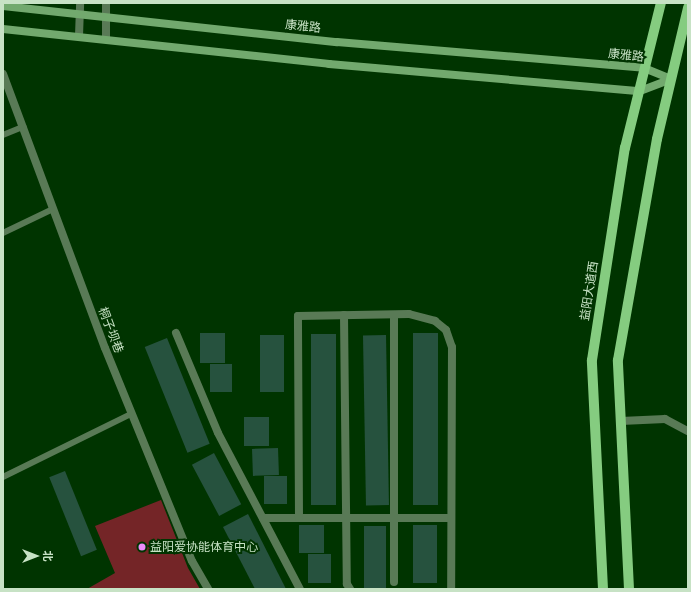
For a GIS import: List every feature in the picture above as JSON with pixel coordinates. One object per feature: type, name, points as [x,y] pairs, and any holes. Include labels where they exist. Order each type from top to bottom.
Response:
[{"type":"main road","name":"益阳大道西","points":[[604,589],[592,360],[626,148],[644,68],[661,3]]},
{"type":"main road","name":"康雅路","points":[[3,6],[80,13],[337,42],[644,68],[671,79]]},
{"type":"main road","points":[[629,589],[618,360],[657,140],[688,8]]},
{"type":"main road","points":[[3,29],[106,38],[329,64],[640,91],[671,79]]},
{"type":"street","points":[[79,36],[80,3]]},
{"type":"street","points":[[106,3],[106,38]]},
{"type":"street","name":"桐子坝巷","points":[[3,74],[131,414],[192,561],[208,589]]},
{"type":"street","points":[[299,518],[298,316],[409,314],[435,322],[446,330],[452,347],[451,589]]},
{"type":"street","points":[[344,315],[347,584],[350,589]]},
{"type":"street","points":[[394,315],[394,582]]},
{"type":"street","points":[[176,333],[218,433],[300,589]]},
{"type":"street","points":[[621,421],[665,419],[688,431]]},
{"type":"street","points":[[264,518],[451,518]]},
{"type":"lane","points":[[3,135],[23,127]]},
{"type":"lane","points":[[3,233],[53,209]]},
{"type":"lane","points":[[3,477],[131,414]]},
{"type":"shaded area","name":"益阳爱协能体育中心","points":[[161,500],[188,568],[200,589],[87,589],[115,573],[95,526]]},
{"type":"building","points":[[200,333],[225,333],[225,363],[200,363]]},
{"type":"building","points":[[413,333],[438,333],[438,505],[413,505]]},
{"type":"building","points":[[311,334],[336,334],[336,505],[311,505]]},
{"type":"building","points":[[260,335],[284,335],[284,392],[260,392]]},
{"type":"building","points":[[363,335],[386,335],[389,505],[366,505]]},
{"type":"building","points":[[167,338],[210,444],[187,453],[145,347]]},
{"type":"building","points":[[210,364],[232,364],[232,392],[210,392]]},
{"type":"building","points":[[244,417],[269,417],[269,446],[244,446]]},
{"type":"building","points":[[278,448],[279,475],[253,476],[252,449]]},
{"type":"building","points":[[214,453],[241,504],[219,516],[192,465]]},
{"type":"building","points":[[65,471],[97,550],[81,556],[49,477]]},
{"type":"building","points":[[264,476],[287,476],[287,504],[264,504]]},
{"type":"building","points":[[248,514],[286,589],[255,589],[223,527]]},
{"type":"building","points":[[299,525],[324,525],[324,553],[299,553]]},
{"type":"building","points":[[413,525],[437,525],[437,583],[413,583]]},
{"type":"building","points":[[364,526],[386,526],[386,589],[364,589]]},
{"type":"building","points":[[308,554],[331,554],[331,583],[308,583]]},
{"type":"place","name":"益阳爱协能体育中心","points":[[142,547]]}]
